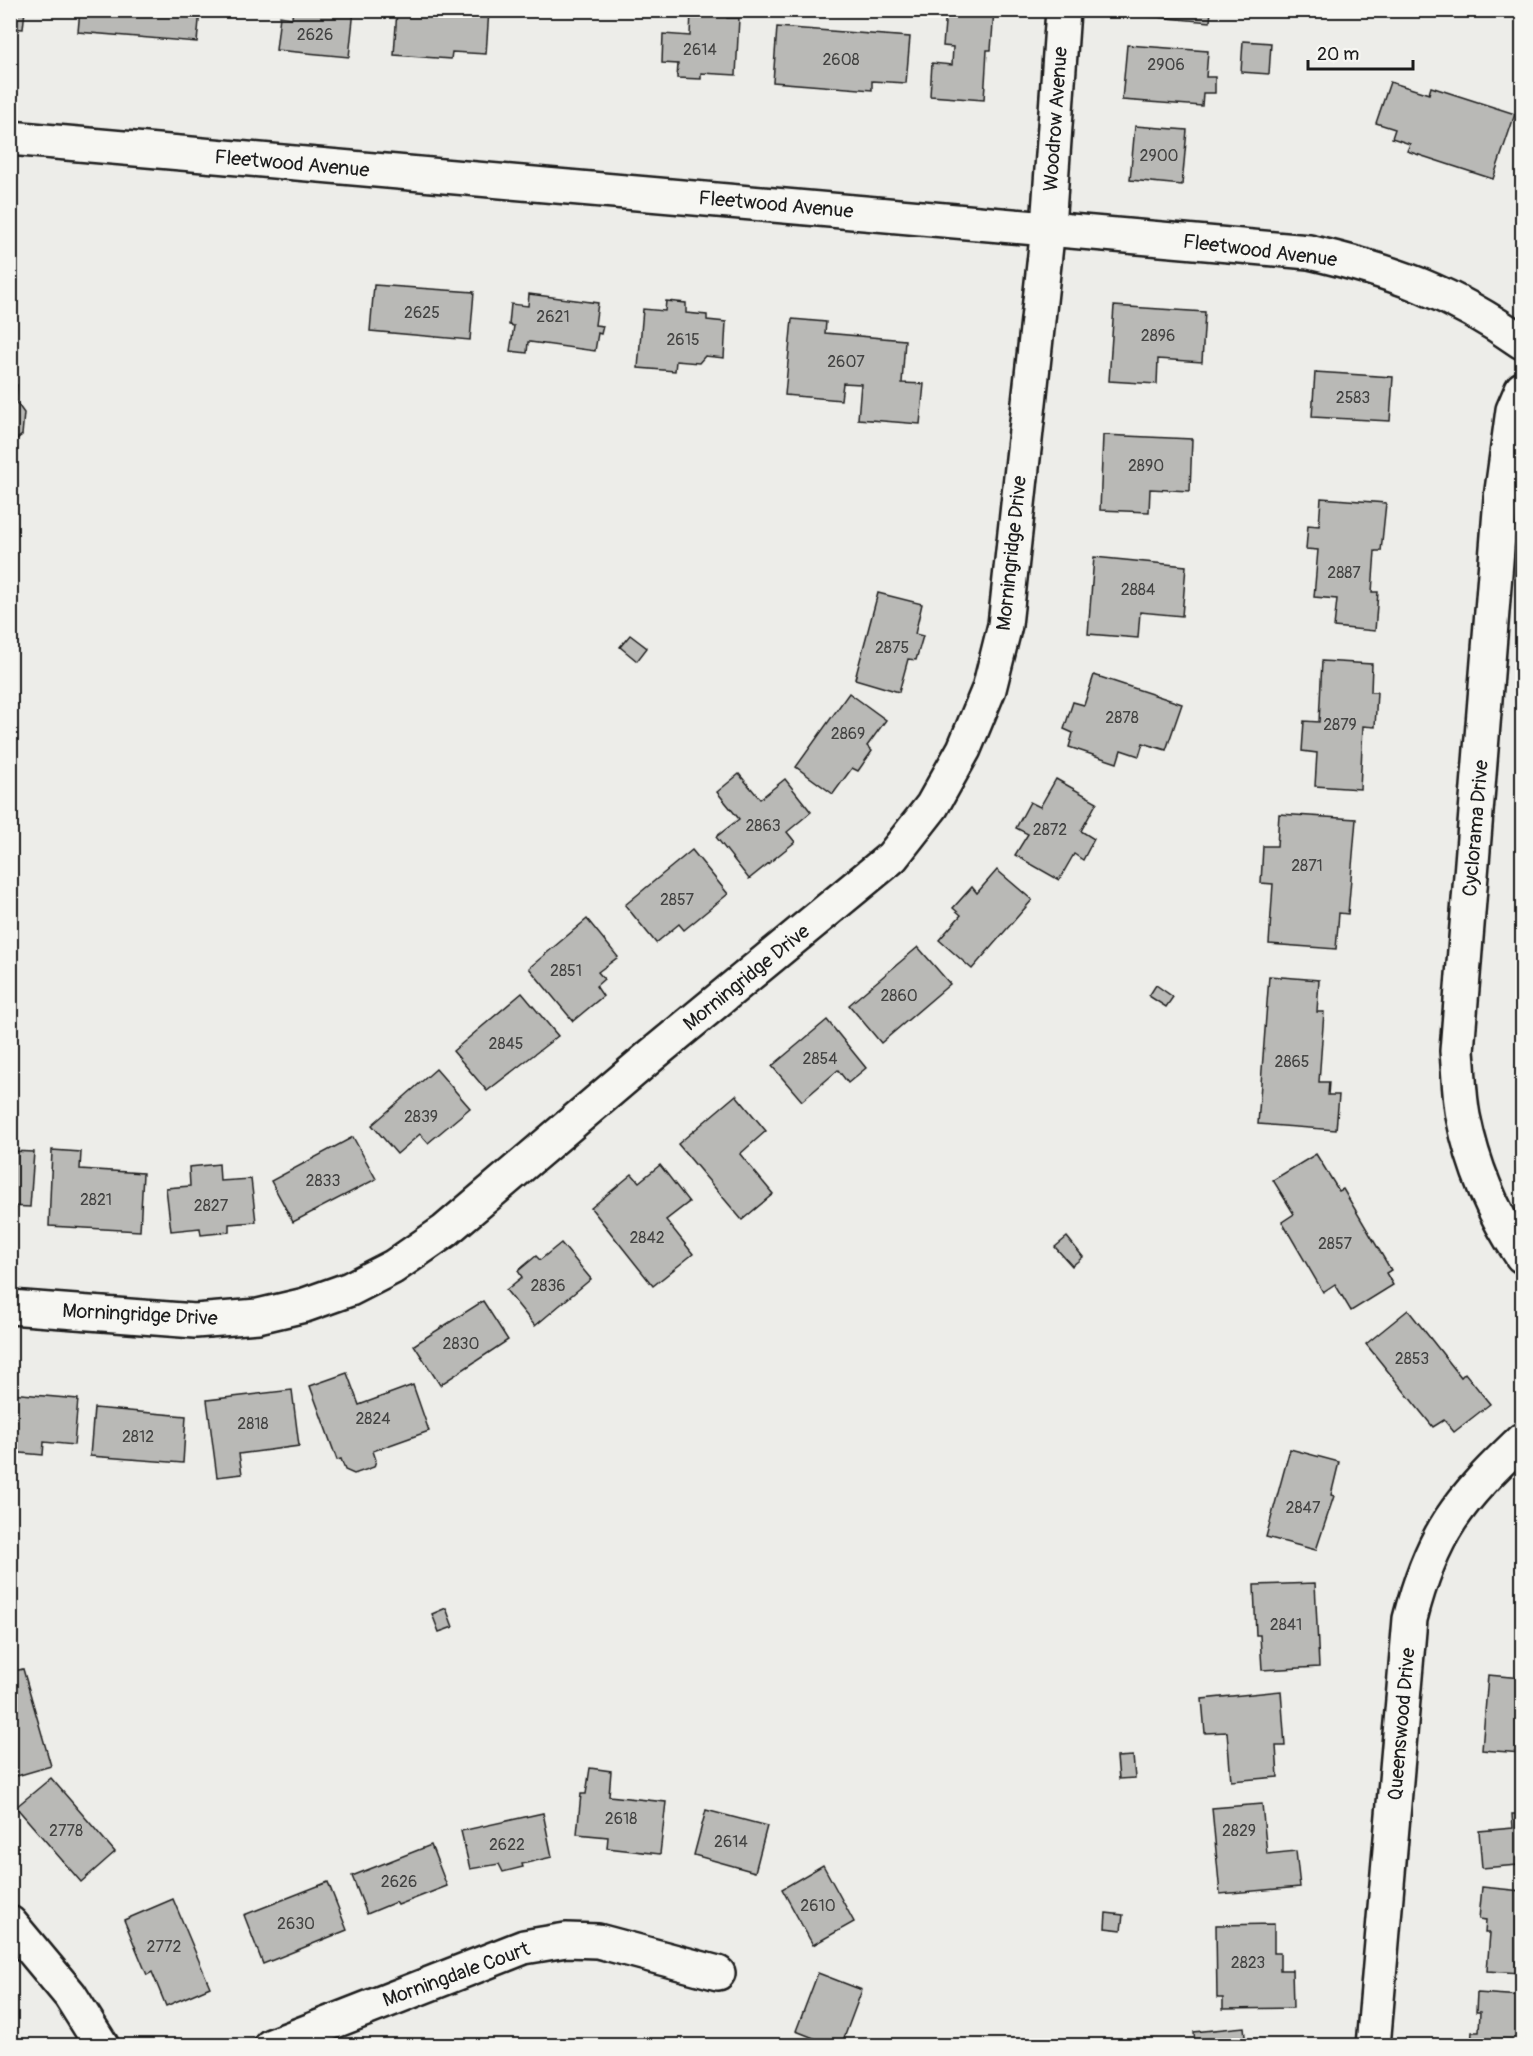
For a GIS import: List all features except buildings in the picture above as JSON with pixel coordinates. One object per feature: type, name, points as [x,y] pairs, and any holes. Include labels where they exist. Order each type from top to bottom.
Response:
[{"type":"street","name":"Woodrow Avenue","points":[[1048,227],[1063,10]]},
{"type":"street","name":"Fleetwood Avenue","points":[[10,138],[1048,227],[1309,252],[1372,266],[1433,288],[1490,319],[1522,342]]},
{"type":"street","name":"Morningridge Drive","points":[[10,1307],[195,1321],[258,1316],[305,1305],[350,1289],[393,1268],[445,1231],[652,1054],[892,857],[932,806],[964,749],[989,689],[1005,625],[1048,227]]},
{"type":"street","name":"Cyclorama Drive","points":[[1522,389],[1513,410],[1502,498],[1457,1051],[1462,1115],[1480,1177],[1507,1234],[1522,1256]]},
{"type":"street","name":"Queenswood Drive","points":[[1373,2046],[1410,1619],[1421,1575],[1447,1522],[1474,1486],[1522,1440]]},
{"type":"street","points":[[10,1923],[70,1995],[102,2046]]},
{"type":"street","name":"Morningdale Court","points":[[270,2046],[524,1947],[556,1942],[598,1941],[718,1973]]}]
